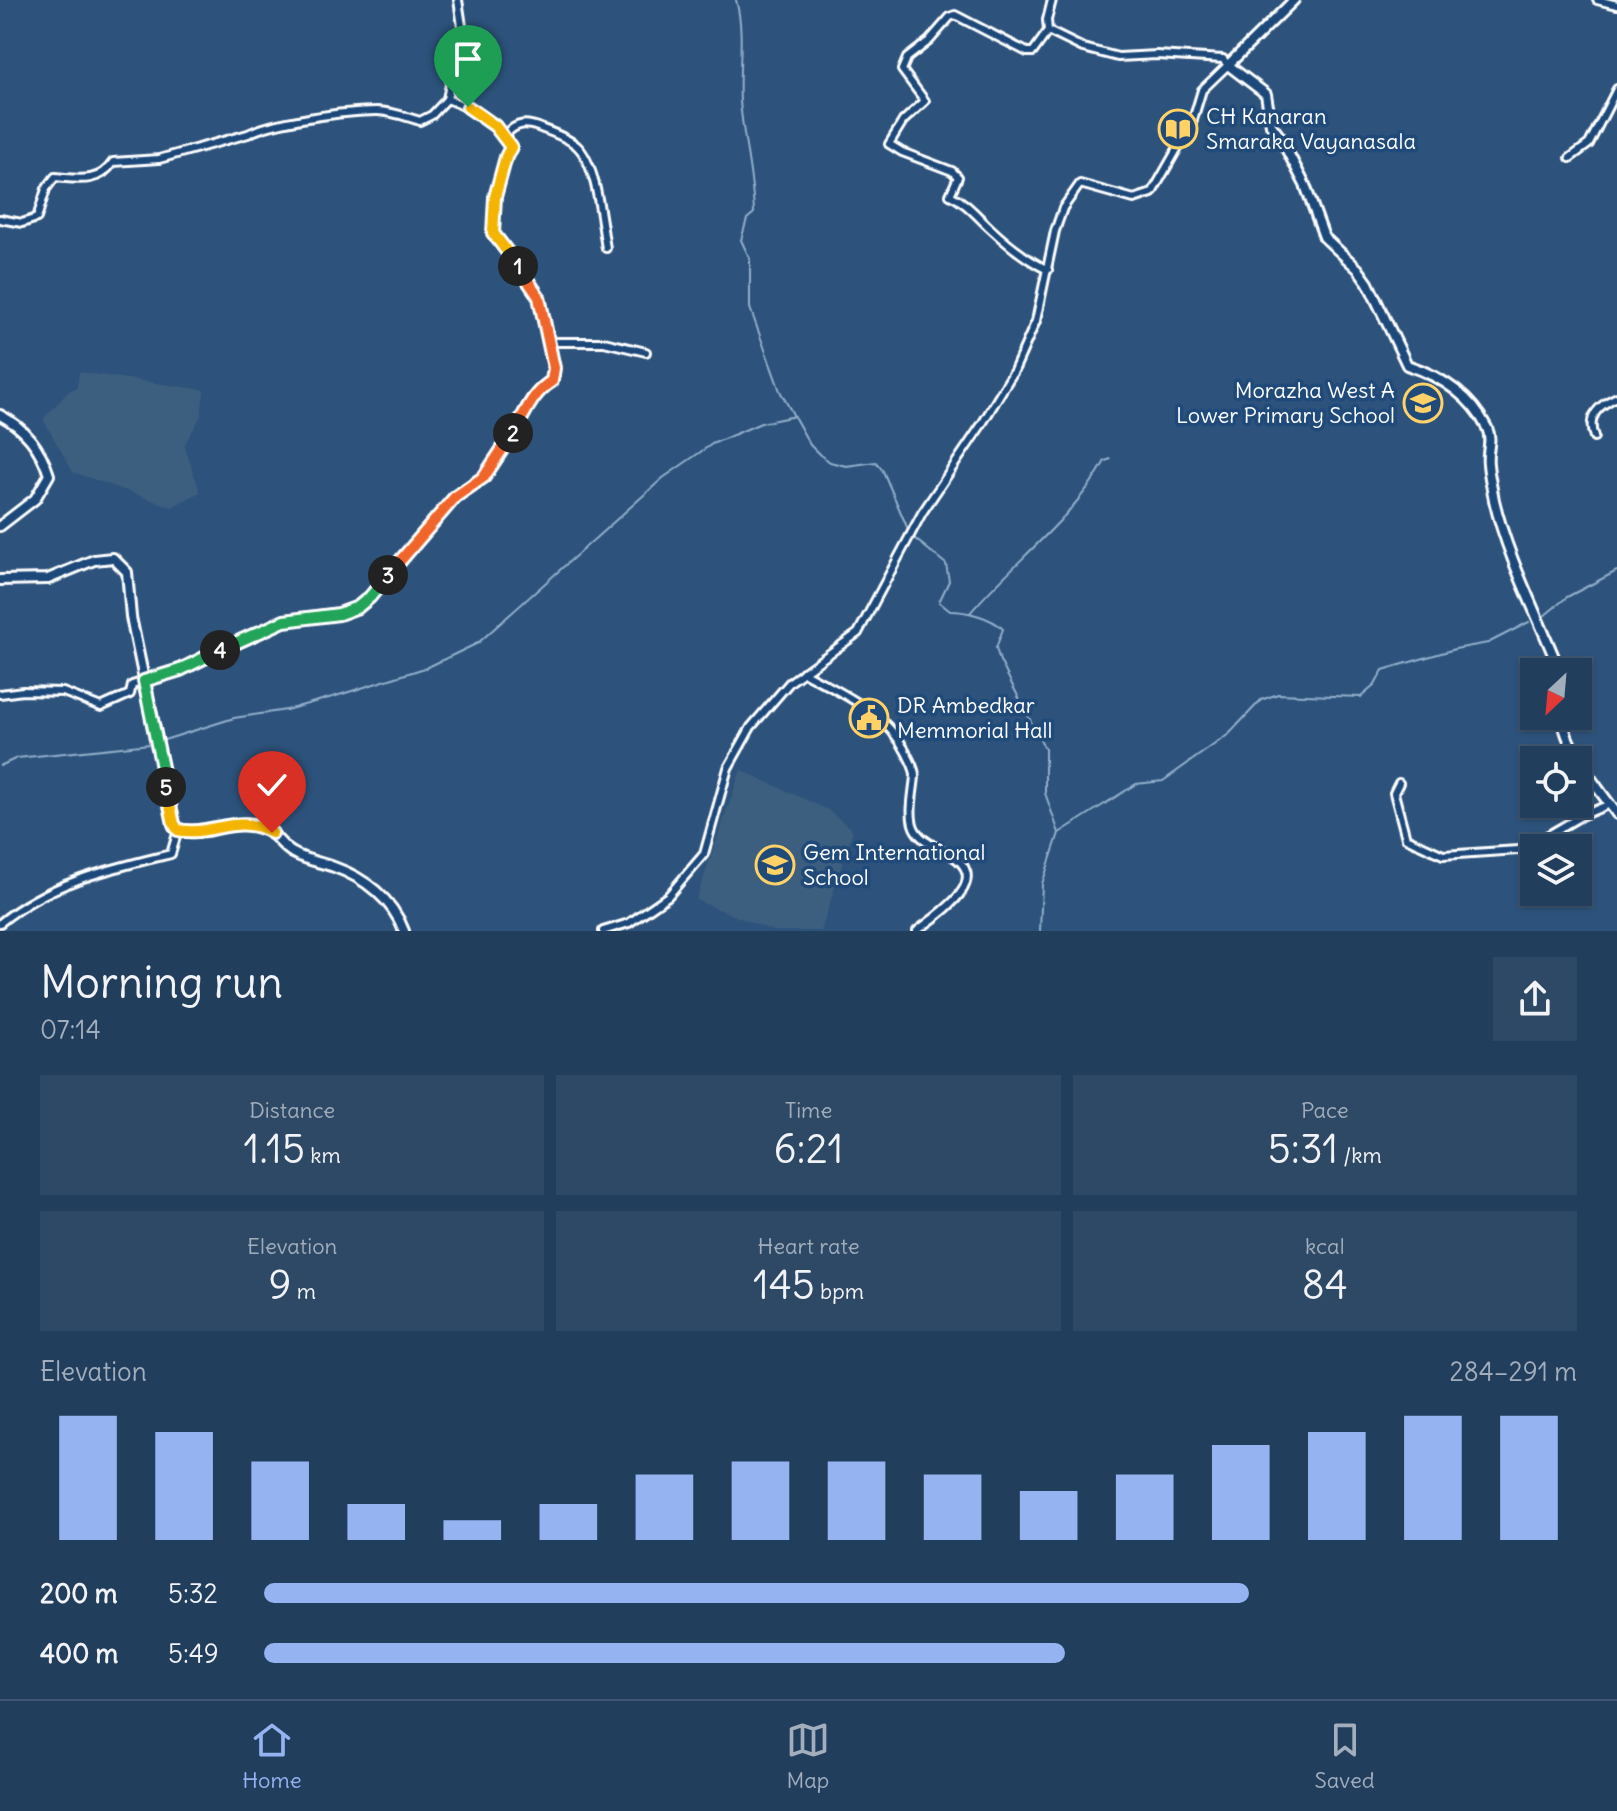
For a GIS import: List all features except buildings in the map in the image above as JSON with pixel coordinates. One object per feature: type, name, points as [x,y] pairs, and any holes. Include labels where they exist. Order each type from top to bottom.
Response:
[{"type":"main road","points":[[1294,0],[1228,65],[1266,94],[1271,125],[1305,185],[1324,237],[1358,269],[1368,283],[1407,365],[1445,381],[1468,403],[1488,429],[1491,443],[1487,460],[1495,501],[1516,570],[1554,658]]},
{"type":"main road","points":[[0,415],[31,438],[49,475],[35,499],[0,526]]},
{"type":"main road","points":[[0,580],[48,579],[94,560],[113,558],[127,572],[131,617],[174,824],[178,830],[194,831],[224,825],[254,824],[263,827],[294,854],[346,872],[366,883],[390,904],[404,931]]},
{"type":"main road","points":[[1565,730],[1588,774],[1617,814]]},
{"type":"street","points":[[0,219],[22,223],[37,218],[46,189],[55,177],[93,179],[106,173],[113,162],[159,159],[248,134],[261,127],[379,111],[420,121],[432,115],[447,99],[462,26],[458,0]]},
{"type":"street","points":[[1048,270],[1031,262],[970,208],[950,195],[958,177],[952,171],[889,144],[903,121],[925,101],[902,70],[907,58],[929,41],[950,17],[955,15],[1027,52],[1033,52],[1048,31],[1052,0]]},
{"type":"street","points":[[1597,0],[1617,5]]},
{"type":"street","points":[[603,931],[629,923],[668,896],[704,854],[728,768],[751,727],[790,682],[858,633],[922,513],[1014,371],[1036,321],[1055,231],[1063,208],[1080,184],[1134,199],[1152,193],[1192,123],[1202,90],[1228,65],[1223,59],[1188,56],[1118,57],[1083,48],[1048,31]]},
{"type":"street","points":[[1570,158],[1589,144],[1617,89]]},
{"type":"street","points":[[0,694],[63,692],[101,707],[127,696],[132,685],[180,670],[284,621],[339,614],[358,607],[455,497],[484,477],[531,400],[552,381],[554,368],[539,297],[493,233],[495,197],[511,147],[505,135],[495,126],[468,107],[447,99]]},
{"type":"street","points":[[505,135],[513,126],[523,123],[542,128],[578,147],[591,171],[606,248]]},
{"type":"street","points":[[549,342],[604,342],[646,352]]},
{"type":"street","points":[[1594,437],[1590,428],[1592,415],[1604,403],[1617,397]]},
{"type":"street","points":[[803,672],[865,707],[899,738],[915,771],[912,821],[916,831],[961,861],[967,875],[960,897],[917,931]]},
{"type":"street","points":[[1399,783],[1394,793],[1406,838],[1443,855],[1518,850],[1610,804]]},
{"type":"street","points":[[0,923],[39,895],[96,873],[171,854],[178,830]]},
{"type":"shaded area","points":[[79,372],[204,390],[201,416],[184,445],[200,492],[172,507],[73,472],[43,419],[69,391],[77,388]]},
{"type":"shaded area","name":"Gem International School","points":[[741,770],[826,809],[853,830],[821,931],[773,931],[696,900]]},
{"type":"waterway","points":[[736,0],[741,37],[740,101],[754,213],[747,219],[741,240],[750,259],[750,308],[780,391],[810,445],[830,462],[846,466],[876,462],[883,471],[907,527]]},
{"type":"waterway","points":[[161,741],[234,718],[286,710],[336,696],[428,667],[478,643],[663,478],[712,444],[761,423],[795,416]]},
{"type":"waterway","points":[[970,613],[1059,521],[1092,482],[1105,461],[1111,459]]},
{"type":"waterway","points":[[914,538],[946,564],[949,581],[939,602],[950,611],[978,616],[1003,629],[996,648],[1000,661],[1045,749],[1045,793],[1059,833],[1042,884],[1040,931]]},
{"type":"waterway","points":[[1544,616],[1567,597],[1617,571]]},
{"type":"waterway","points":[[1059,833],[1136,784],[1163,781],[1229,734],[1261,700],[1278,694],[1361,697],[1375,685],[1383,670],[1455,649],[1488,643],[1529,622]]},
{"type":"waterway","points":[[0,766],[17,758],[150,744]]},
{"type":"place","name":"CH Kanaran Smaraka Vayanasala","points":[[1178,129]]},
{"type":"place","name":"Morazha West A Lower Primary School","points":[[1423,403]]},
{"type":"place","name":"DR Ambedkar Memmorial Hall","points":[[869,718]]},
{"type":"place","name":"Gem International School","points":[[775,865]]},
{"type":"route","points":[[272,833],[254,824],[224,825],[185,832],[175,828],[144,681],[180,670],[284,621],[339,614],[358,607],[455,497],[484,477],[531,400],[552,381],[554,368],[539,297],[493,233],[495,197],[511,147],[505,135],[468,107]]}]
